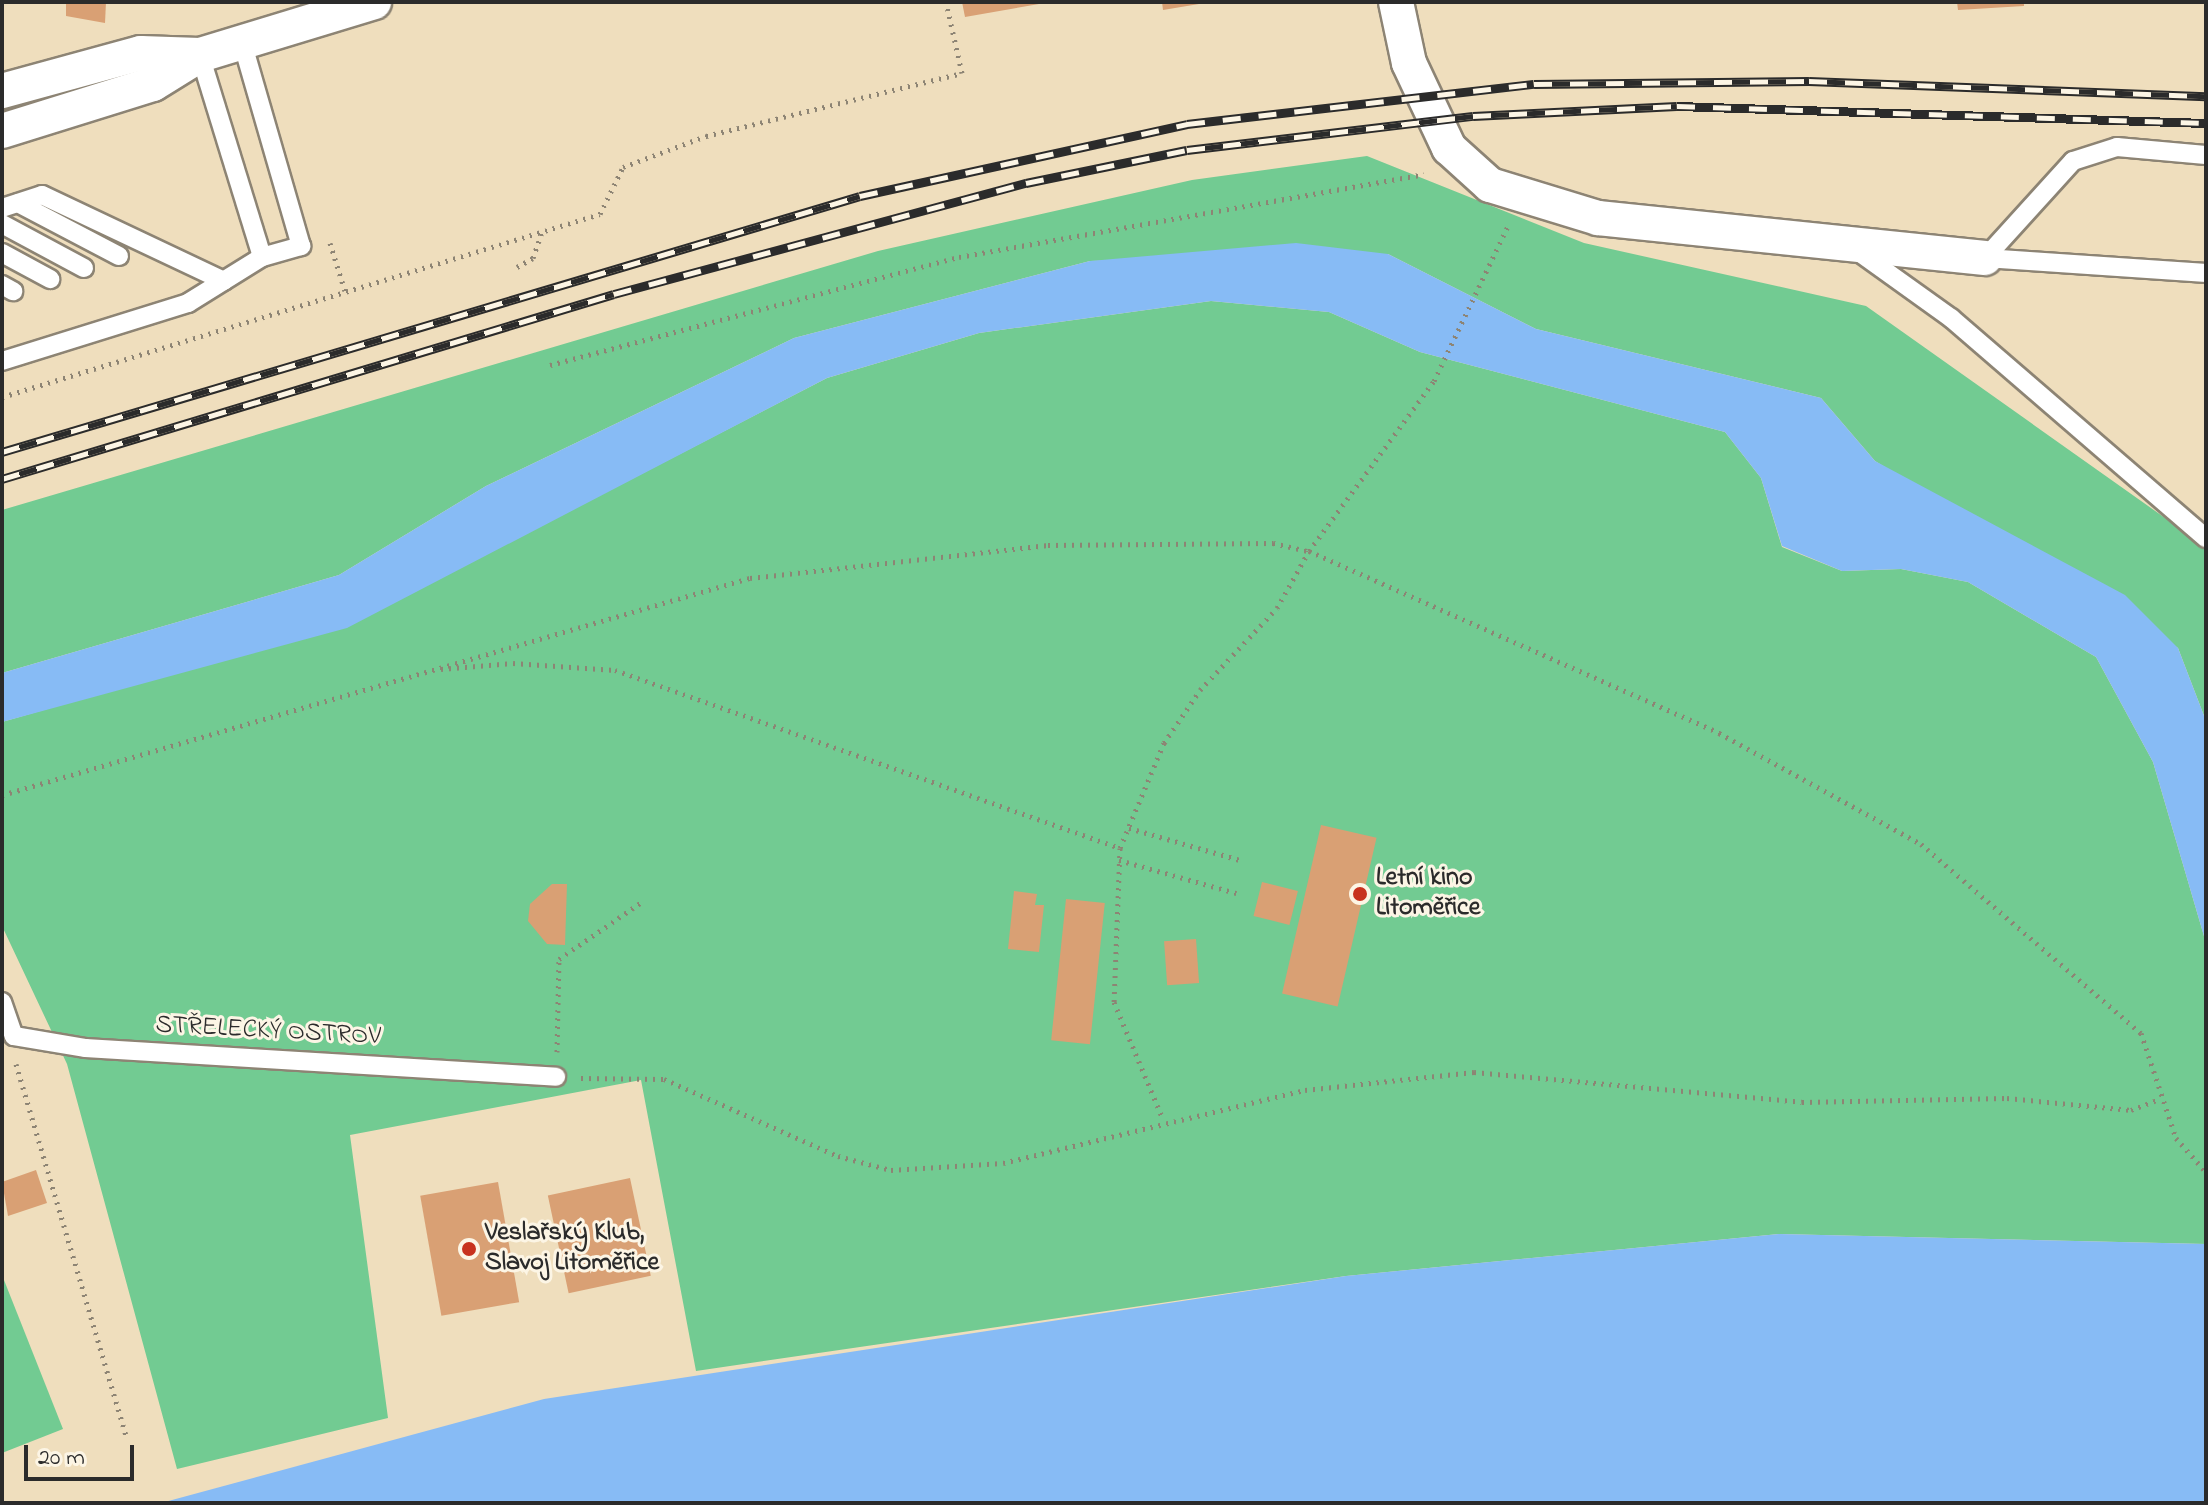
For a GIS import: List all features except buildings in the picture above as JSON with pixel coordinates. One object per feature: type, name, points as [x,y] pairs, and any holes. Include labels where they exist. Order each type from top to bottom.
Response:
[{"type":"street","points":[[2,131],[153,84],[200,55],[374,2]]},
{"type":"street","points":[[1396,2],[1409,63],[1449,148],[1469,167],[1523,197],[1598,218],[1985,258]]},
{"type":"street","points":[[6,85],[141,53],[200,55]]},
{"type":"lane","points":[[2,361],[188,303],[262,257],[301,246],[242,42]]},
{"type":"lane","points":[[200,55],[262,257]]},
{"type":"lane","points":[[1985,258],[2073,161],[2117,147],[2206,155]]},
{"type":"lane","points":[[10,205],[42,195],[224,281]]},
{"type":"lane","points":[[10,205],[119,256]]},
{"type":"lane","points":[[2,224],[84,268]]},
{"type":"lane","points":[[1851,246],[1951,318],[2206,538]]},
{"type":"lane","points":[[2,253],[50,279]]},
{"type":"lane","points":[[1985,258],[2206,273]]},
{"type":"lane","points":[[2,1002],[14,1036]]},
{"type":"lane","name":"STŘELECKÝ OSTROV","points":[[14,1036],[86,1048],[556,1077]]},
{"type":"path","points":[[2,397],[600,214],[623,167],[706,136],[962,73],[946,2]]},
{"type":"path","points":[[550,365],[959,257],[1469,167]]},
{"type":"path","points":[[1163,1119],[1114,1002],[1120,848],[1164,743],[1200,690],[1277,608],[1309,551],[1434,381],[1523,197]]},
{"type":"path","points":[[517,267],[533,258],[543,231]]},
{"type":"path","points":[[2,795],[750,578],[1048,545],[1273,543],[1309,551],[1719,733],[1921,844],[2141,1033],[2156,1061],[2159,1099],[2176,1138],[2206,1172]]},
{"type":"path","points":[[428,670],[513,663],[615,670],[1003,810],[1120,848]]},
{"type":"path","points":[[1129,828],[1243,861]]},
{"type":"path","points":[[1119,860],[1236,893]]},
{"type":"path","points":[[643,901],[559,959],[556,1077],[664,1079],[838,1156],[891,1170],[1003,1163],[1163,1119],[1305,1090],[1474,1072],[1802,1102],[2007,1098],[2131,1110],[2159,1099]]},
{"type":"path","points":[[14,1036],[20,1094],[81,1267],[127,1438]]},
{"type":"green space","points":[[1367,156],[1584,243],[1866,306],[2206,547],[2206,721],[2178,648],[1875,461],[1821,398],[1536,329],[1388,254],[1090,261],[794,338],[486,486],[339,575],[2,673],[2,510],[878,251],[1192,180]]},
{"type":"green space","points":[[1211,301],[1329,312],[1420,352],[1725,432],[1761,478],[1782,547],[1842,571],[1901,569],[1968,582],[2096,657],[2153,762],[2206,943],[2206,1244],[1779,1234],[1346,1276],[696,1371],[641,1080],[350,1135],[388,1418],[177,1469],[67,1064],[2,926],[2,722],[168,674],[490,552],[827,378],[979,333]]},
{"type":"green space","points":[[2,1275],[63,1429],[2,1453]]},
{"type":"water","points":[[1296,243],[1388,254],[1536,329],[1821,398],[1875,461],[2125,595],[2178,648],[2206,721],[2206,943],[2153,762],[2096,657],[1968,582],[1901,569],[1842,571],[1782,546],[1761,478],[1725,432],[1420,352],[1329,312],[1211,301],[979,333],[827,378],[347,628],[2,722],[2,673],[339,575],[486,486],[794,338],[1090,261]]},
{"type":"water","points":[[1779,1234],[2206,1244],[2206,1503],[161,1503],[544,1399],[1346,1276]]},
{"type":"railway","points":[[2,452],[860,196],[1187,124],[1534,84],[1809,81],[2206,96]]},
{"type":"railway","points":[[2,479],[614,294],[1026,183],[1187,150],[1473,116],[1677,106],[2206,123]]},
{"type":"place","name":"Letní kino Litoměřice","points":[[1360,894]]},
{"type":"place","name":"Veslařský Klub, Slavoj Litoměřice","points":[[469,1249]]}]
